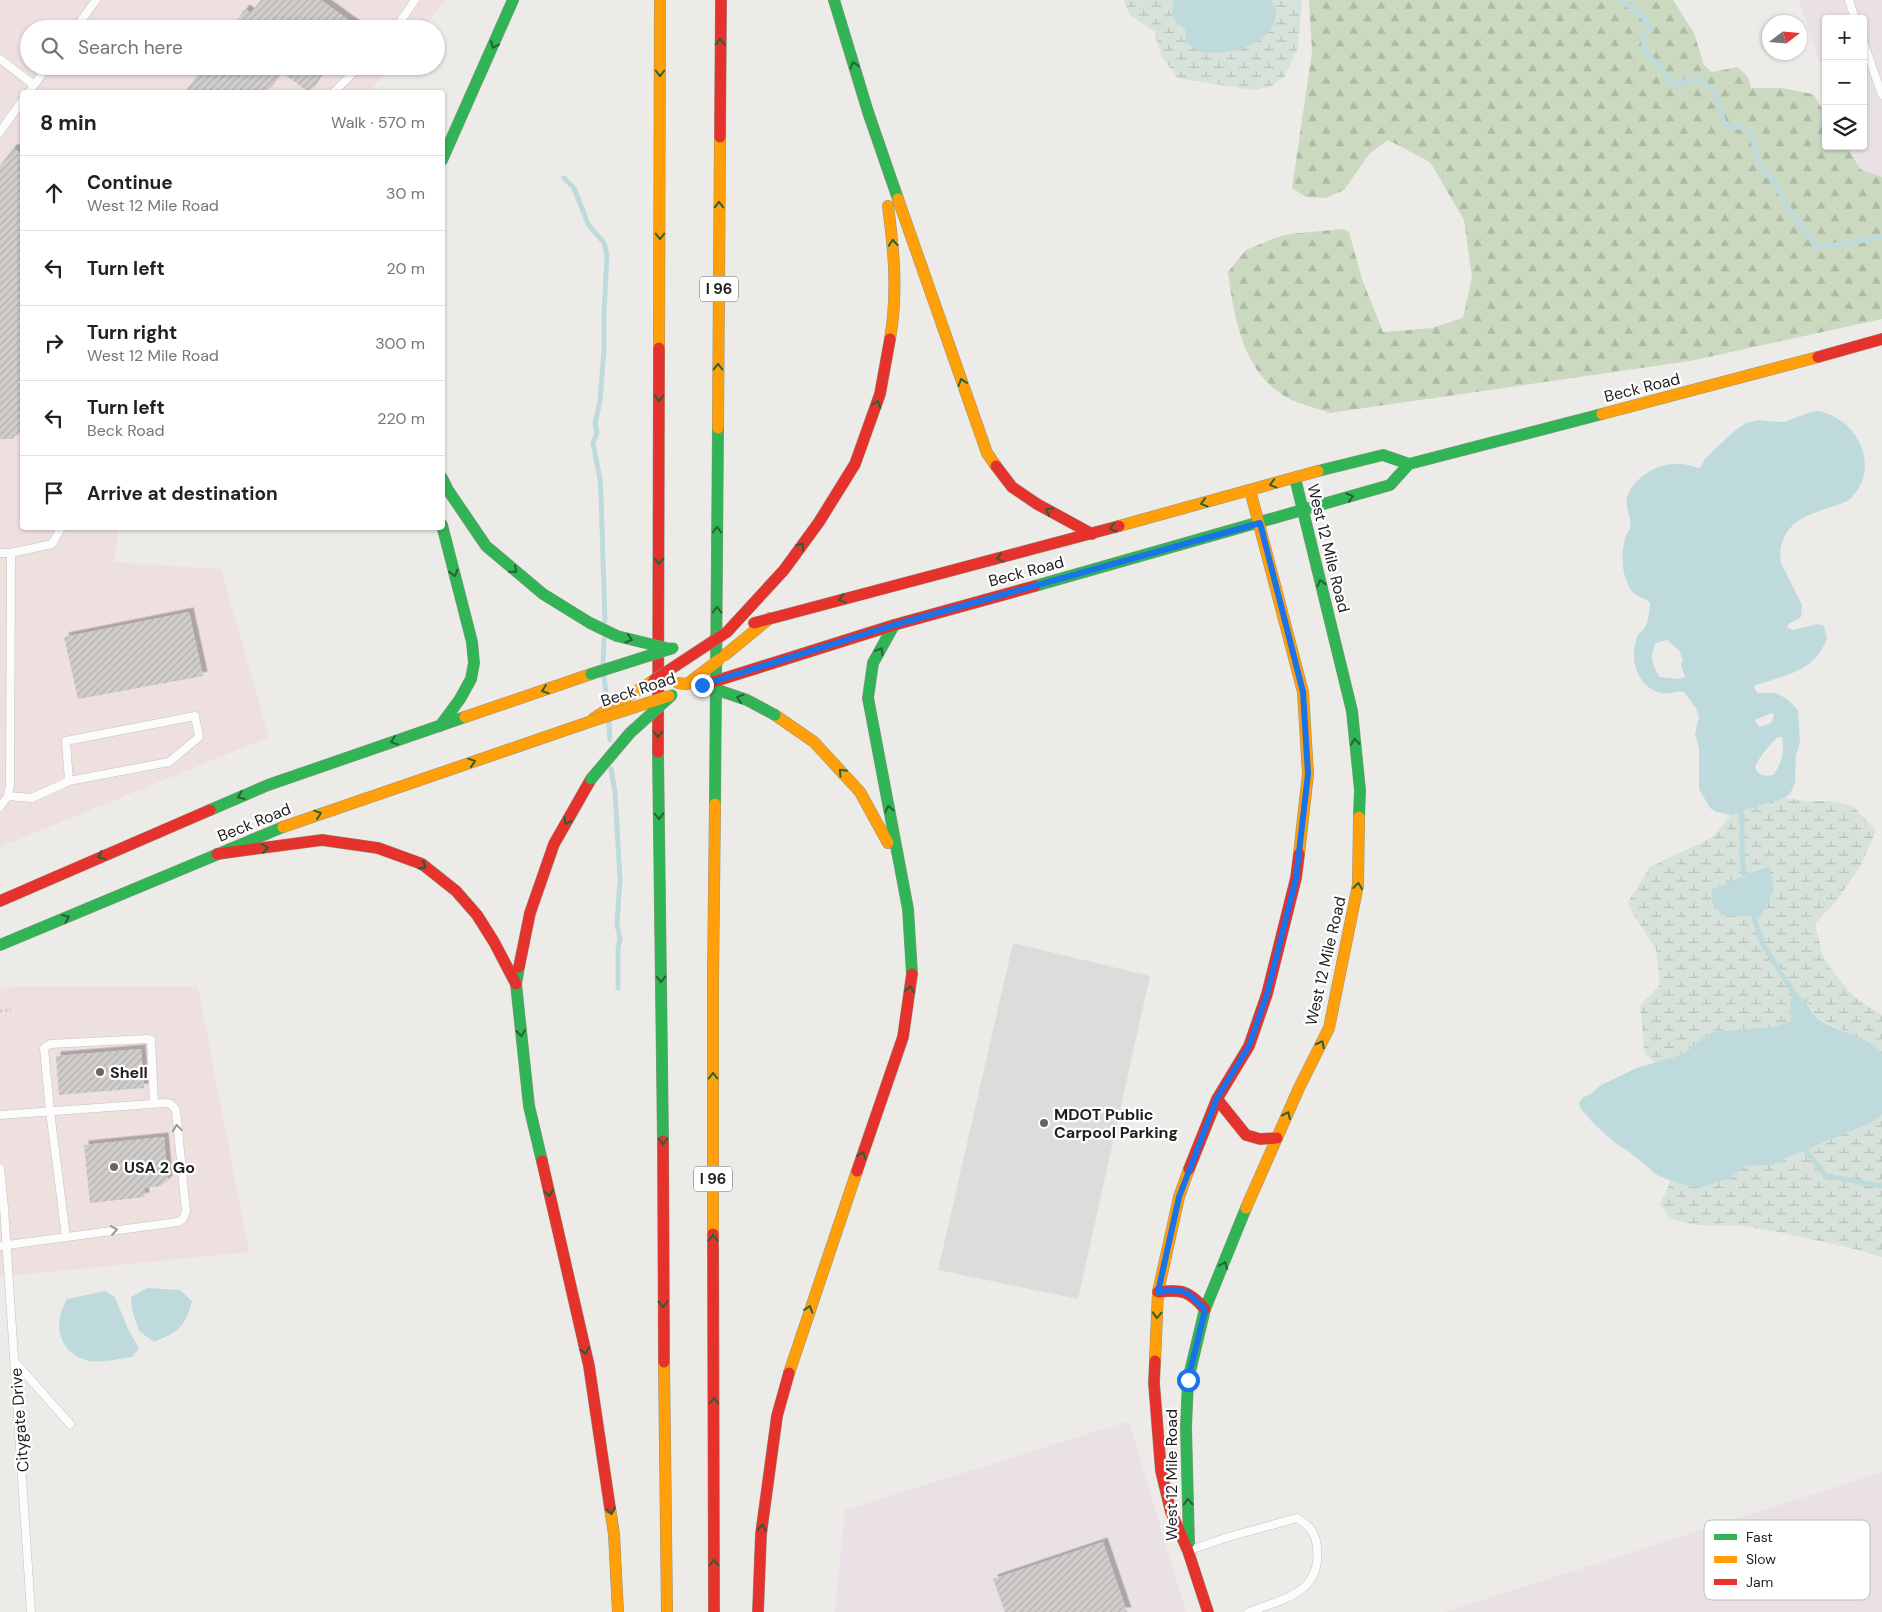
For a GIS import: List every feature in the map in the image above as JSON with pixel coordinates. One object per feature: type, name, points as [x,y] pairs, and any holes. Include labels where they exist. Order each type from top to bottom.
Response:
[{"type":"main road","points":[[445,153],[513,0]]},
{"type":"main road","points":[[660,0],[658,768],[663,1084],[667,1612]]},
{"type":"main road","name":"I 96","points":[[714,1612],[713,980],[721,0]]},
{"type":"main road","points":[[834,0],[868,112],[987,453],[1012,487],[1037,504],[1092,534]]},
{"type":"main road","points":[[589,722],[727,632],[784,570],[819,522],[855,464],[880,394],[895,310],[893,241],[885,184],[868,112]]},
{"type":"main road","name":"Beck Road","points":[[0,945],[282,827],[702,685],[894,625],[1390,485],[1409,464],[1722,383],[1882,339]]},
{"type":"main road","name":"Beck Road","points":[[0,900],[268,785],[591,674],[770,618],[1092,534],[1383,455],[1409,464]]},
{"type":"main road","name":"West 12 Mile Road","points":[[1188,1551],[1186,1428],[1188,1380],[1205,1310],[1277,1138],[1329,1028],[1358,885],[1360,790],[1352,711],[1295,478]]},
{"type":"main road","points":[[445,484],[486,546],[543,594],[590,622],[617,636],[670,649],[720,659],[770,664]]},
{"type":"main road","name":"West 12 Mile Road","points":[[1208,1612],[1188,1551],[1171,1512],[1161,1471],[1154,1383],[1158,1292],[1179,1197],[1217,1098],[1249,1046],[1267,994],[1296,878],[1308,774],[1303,692],[1250,490]]},
{"type":"main road","points":[[440,726],[460,699],[471,679],[474,663],[472,642],[443,530]]},
{"type":"main road","points":[[618,1612],[614,1534],[589,1366],[529,1106],[516,984],[530,912],[554,844],[592,779],[630,733],[672,695],[770,618]]},
{"type":"main road","points":[[758,1612],[761,1534],[778,1416],[796,1347],[903,1037],[912,978],[908,909],[868,698],[873,663],[894,625]]},
{"type":"main road","points":[[591,674],[618,677]]},
{"type":"main road","points":[[636,678],[702,685],[747,700],[775,714],[814,742],[860,792],[889,845],[908,909]]},
{"type":"main road","points":[[217,854],[322,840],[378,848],[422,864],[456,891],[477,915],[494,942],[516,984]]},
{"type":"main road","points":[[1217,1098],[1246,1135],[1260,1139],[1277,1138]]},
{"type":"main road","points":[[1158,1292],[1179,1290],[1192,1295],[1205,1310]]},
{"type":"lane","points":[[82,20],[96,0]]},
{"type":"lane","points":[[401,20],[415,0]]},
{"type":"lane","points":[[1849,0],[1855,15]]},
{"type":"lane","points":[[1867,52],[1882,95]]},
{"type":"lane","points":[[0,59],[20,74]]},
{"type":"lane","points":[[21,75],[34,85]]},
{"type":"lane","points":[[30,90],[41,75]]},
{"type":"lane","points":[[336,90],[351,75]]},
{"type":"lane","points":[[0,132],[20,104]]},
{"type":"lane","points":[[0,554],[11,554],[52,544],[60,530]]},
{"type":"lane","points":[[0,807],[8,796],[10,775],[11,554]]},
{"type":"lane","points":[[8,796],[32,798],[69,781],[169,762],[199,736],[195,716],[66,741],[69,781]]},
{"type":"lane","points":[[66,1237],[44,1048],[50,1044],[151,1040],[154,1103]]},
{"type":"lane","points":[[0,1115],[154,1103],[171,1104],[176,1110],[186,1212],[184,1218],[178,1222],[3,1245]]},
{"type":"lane","name":"Citygate Drive","points":[[0,1168],[3,1245],[15,1362],[31,1612]]},
{"type":"lane","points":[[15,1362],[70,1424]]},
{"type":"lane","points":[[1188,1551],[1280,1521],[1297,1518],[1306,1523],[1314,1531],[1318,1557],[1314,1573],[1308,1585],[1295,1593],[1249,1612]]},
{"type":"path","points":[[0,1011],[12,1010]]},
{"type":"shaded area","points":[[0,0],[446,0],[429,20],[20,20],[20,75],[383,75],[371,90],[20,90],[20,530],[119,530],[114,562],[221,569],[269,737],[0,847]]},
{"type":"shaded area","points":[[1799,0],[1882,0],[1882,253],[1848,150],[1867,150],[1867,15],[1822,15],[1822,69],[1807,24],[1807,15],[1804,15]]},
{"type":"shaded area","name":"MDOT Public Carpool Parking","points":[[1013,943],[1150,976],[1078,1299],[938,1270]]},
{"type":"shaded area","points":[[10,987],[198,987],[249,1252],[0,1277],[0,991]]},
{"type":"shaded area","points":[[1129,1421],[1186,1612],[835,1612],[845,1510]]},
{"type":"shaded area","points":[[1882,1472],[1882,1612],[1445,1612],[1704,1529],[1704,1600],[1870,1600],[1870,1520],[1732,1520]]},
{"type":"green space","points":[[1123,0],[1173,0],[1187,36],[1271,0],[1302,0],[1298,48],[1285,76],[1271,87],[1252,90],[1178,78],[1162,57],[1154,31],[1130,15]]},
{"type":"green space","points":[[1309,0],[1673,0],[1694,33],[1704,65],[1712,72],[1738,67],[1748,77],[1751,88],[1781,88],[1813,94],[1822,109],[1822,150],[1848,150],[1861,170],[1882,177],[1882,319],[1690,361],[1330,413],[1286,397],[1271,386],[1250,359],[1238,325],[1228,272],[1246,250],[1289,234],[1343,229],[1349,232],[1362,279],[1383,332],[1432,328],[1463,318],[1472,277],[1464,220],[1430,162],[1388,140],[1370,153],[1344,190],[1326,198],[1306,197],[1292,188],[1312,52]]},
{"type":"green space","points":[[1784,798],[1806,801],[1829,801],[1852,805],[1876,831],[1861,865],[1837,900],[1815,924],[1822,954],[1831,969],[1854,997],[1882,1015],[1882,1055],[1853,1035],[1815,1016],[1808,1003],[1790,1003],[1791,1021],[1771,1027],[1712,1032],[1681,1055],[1656,1063],[1645,1054],[1640,1005],[1660,985],[1656,949],[1633,914],[1628,902],[1650,867],[1713,837],[1731,815]],"holes":[[[1753,872],[1768,905],[1760,917],[1734,915],[1712,889]]]},
{"type":"green space","points":[[1882,1115],[1882,1257],[1851,1248],[1773,1231],[1741,1226],[1695,1225],[1670,1219],[1660,1204],[1671,1181],[1693,1187],[1731,1178],[1745,1166],[1774,1165],[1788,1157],[1871,1123]]},
{"type":"water","points":[[1173,0],[1271,0],[1276,8],[1276,15],[1272,27],[1257,42],[1235,50],[1213,53],[1203,52],[1186,42],[1185,30],[1172,16]]},
{"type":"water","points":[[1818,411],[1832,415],[1854,433],[1861,445],[1864,458],[1864,472],[1860,485],[1851,498],[1843,503],[1807,516],[1795,523],[1786,534],[1781,548],[1781,563],[1802,605],[1801,617],[1788,624],[1787,627],[1793,630],[1818,624],[1824,626],[1827,638],[1822,649],[1808,665],[1754,687],[1757,693],[1776,693],[1787,699],[1798,710],[1800,742],[1796,755],[1795,783],[1790,794],[1784,798],[1731,815],[1716,812],[1710,808],[1699,789],[1699,748],[1695,734],[1699,717],[1696,708],[1684,692],[1661,693],[1652,690],[1640,678],[1636,670],[1634,661],[1635,643],[1639,633],[1643,631],[1647,623],[1650,603],[1633,592],[1625,578],[1624,544],[1630,529],[1627,498],[1639,479],[1660,467],[1678,464],[1700,468],[1705,459],[1734,431],[1746,423],[1758,420],[1784,422]],"holes":[[[1667,640],[1679,650],[1683,661],[1681,665],[1685,677],[1679,679],[1660,677],[1655,669],[1652,657],[1656,643]],[[1772,713],[1774,715],[1771,723],[1759,727],[1755,720]],[[1782,737],[1783,752],[1781,762],[1773,775],[1762,775],[1755,766],[1773,742]]]},
{"type":"water","points":[[1769,867],[1773,881],[1772,893],[1768,905],[1760,917],[1722,915],[1712,902],[1712,889]]},
{"type":"water","points":[[1795,995],[1805,1000],[1819,1019],[1830,1026],[1864,1039],[1882,1055],[1882,1115],[1871,1123],[1788,1157],[1774,1165],[1745,1166],[1731,1178],[1701,1187],[1693,1187],[1657,1175],[1628,1151],[1615,1143],[1581,1109],[1579,1103],[1582,1098],[1591,1094],[1601,1085],[1639,1067],[1681,1055],[1712,1032],[1771,1027],[1791,1021],[1790,1003],[1792,996]]},
{"type":"water","points":[[147,1288],[180,1290],[192,1301],[186,1317],[179,1328],[175,1332],[154,1342],[139,1331],[132,1310],[131,1297]]},
{"type":"water","points":[[105,1291],[115,1297],[128,1329],[139,1348],[132,1357],[102,1361],[85,1360],[68,1350],[63,1343],[60,1335],[60,1317],[67,1299]]},
{"type":"building","points":[[261,0],[321,0],[349,20],[237,20],[245,9],[251,13]]},
{"type":"building","points":[[197,75],[279,75],[268,90],[186,90]]},
{"type":"building","points":[[285,75],[321,75],[310,90],[306,90]]},
{"type":"building","points":[[13,148],[20,153],[20,428],[13,439],[0,439],[0,166]]},
{"type":"building","points":[[189,612],[203,676],[78,699],[64,637]]},
{"type":"building","name":"Shell","points":[[141,1049],[144,1088],[59,1095],[56,1056]]},
{"type":"building","name":"USA 2 Go","points":[[164,1137],[168,1180],[161,1186],[144,1188],[145,1197],[90,1203],[84,1145]]},
{"type":"building","points":[[1103,1542],[1127,1612],[1005,1612],[993,1579]]},
{"type":"waterway","points":[[1621,0],[1646,21],[1649,29],[1643,40],[1645,53],[1661,67],[1669,81],[1677,84],[1693,79],[1698,80],[1716,94],[1725,127],[1745,127],[1750,131],[1761,169],[1772,179],[1794,217],[1818,248],[1882,237]]},
{"type":"waterway","points":[[564,178],[574,188],[588,224],[604,243],[607,255],[604,350],[600,401],[595,423],[597,433],[593,443],[600,479],[605,621]]},
{"type":"waterway","points":[[603,663],[604,639]]},
{"type":"waterway","points":[[604,677],[607,701]]},
{"type":"waterway","points":[[609,722],[610,740]]},
{"type":"waterway","points":[[611,769],[615,792],[620,880],[617,924],[620,939],[618,948],[618,988]]},
{"type":"waterway","points":[[1741,812],[1745,881]]},
{"type":"waterway","points":[[1752,912],[1763,945],[1795,995]]},
{"type":"waterway","points":[[1806,1151],[1826,1176],[1882,1186]]},
{"type":"traffic: fast","points":[[445,153],[513,0]]},
{"type":"traffic: fast","points":[[834,0],[868,112],[898,199]]},
{"type":"traffic: fast","points":[[1318,471],[1383,455],[1409,464],[1602,414]]},
{"type":"traffic: fast","points":[[715,804],[718,428]]},
{"type":"traffic: fast","points":[[1035,586],[1390,485],[1409,464]]},
{"type":"traffic: fast","points":[[1295,478],[1352,711],[1360,790],[1359,817]]},
{"type":"traffic: fast","points":[[445,484],[486,546],[543,594],[590,623]]},
{"type":"traffic: fast","points":[[440,726],[460,699],[471,679],[474,663],[472,642],[443,530]]},
{"type":"traffic: fast","points":[[590,623],[617,636],[670,649]]},
{"type":"traffic: fast","points":[[894,625],[873,663],[868,698],[908,909],[912,974]]},
{"type":"traffic: fast","points":[[591,674],[673,648]]},
{"type":"traffic: fast","points":[[703,685],[747,700],[775,715]]},
{"type":"traffic: fast","points":[[591,779],[630,733],[672,695]]},
{"type":"traffic: fast","points":[[210,810],[268,785],[465,717]]},
{"type":"traffic: fast","points":[[658,752],[663,1141]]},
{"type":"traffic: fast","points":[[0,945],[283,827]]},
{"type":"traffic: fast","points":[[519,967],[516,984],[529,1106],[542,1161]]},
{"type":"traffic: fast","points":[[1189,1543],[1186,1428],[1188,1380],[1205,1309],[1246,1208]]},
{"type":"traffic: slow","points":[[659,348],[660,0]]},
{"type":"traffic: slow","points":[[718,428],[720,137]]},
{"type":"traffic: slow","points":[[898,199],[987,453],[996,466]]},
{"type":"traffic: slow","points":[[888,206],[894,272],[894,306],[890,339]]},
{"type":"traffic: slow","points":[[1602,414],[1818,357]]},
{"type":"traffic: slow","points":[[1119,526],[1318,471]]},
{"type":"traffic: slow","points":[[1250,490],[1303,692],[1308,774],[1299,854]]},
{"type":"traffic: slow","points":[[725,655],[770,618]]},
{"type":"traffic: slow","points":[[677,683],[687,684],[720,659]]},
{"type":"traffic: slow","points":[[465,717],[591,674]]},
{"type":"traffic: slow","points":[[594,718],[654,680]]},
{"type":"traffic: slow","points":[[589,722],[669,696]]},
{"type":"traffic: slow","points":[[775,715],[814,742],[860,792],[888,843]]},
{"type":"traffic: slow","points":[[283,827],[589,722]]},
{"type":"traffic: slow","points":[[713,1234],[715,804]]},
{"type":"traffic: slow","points":[[1246,1208],[1299,1088],[1329,1028],[1358,885],[1359,817]]},
{"type":"traffic: slow","points":[[1155,1361],[1158,1292],[1179,1197],[1189,1169]]},
{"type":"traffic: slow","points":[[789,1373],[857,1171]]},
{"type":"traffic: slow","points":[[664,1362],[667,1612]]},
{"type":"traffic: slow","points":[[610,1508],[614,1534],[618,1612]]},
{"type":"traffic: jam","points":[[720,137],[721,0]]},
{"type":"traffic: jam","points":[[727,632],[784,570],[819,522],[855,464],[880,394],[890,339]]},
{"type":"traffic: jam","points":[[1818,357],[1882,339]]},
{"type":"traffic: jam","points":[[658,752],[659,348]]},
{"type":"traffic: jam","points":[[996,466],[1012,487],[1037,504],[1092,534]]},
{"type":"traffic: jam","points":[[754,623],[1119,526]]},
{"type":"traffic: jam","points":[[770,664],[894,625],[1035,586]]},
{"type":"traffic: jam","points":[[654,680],[727,632]]},
{"type":"traffic: jam","points":[[703,685],[770,664]]},
{"type":"traffic: jam","points":[[519,967],[530,913],[554,844],[591,779]]},
{"type":"traffic: jam","points":[[0,901],[210,810]]},
{"type":"traffic: jam","points":[[217,854],[322,840],[378,848],[422,864],[456,891],[477,915],[494,942],[516,984]]},
{"type":"traffic: jam","points":[[1189,1169],[1217,1099],[1249,1046],[1267,994],[1296,878],[1299,854]]},
{"type":"traffic: jam","points":[[857,1171],[903,1037],[912,974]]},
{"type":"traffic: jam","points":[[1217,1099],[1246,1135],[1260,1139],[1277,1138]]},
{"type":"traffic: jam","points":[[663,1141],[664,1362]]},
{"type":"traffic: jam","points":[[542,1161],[589,1366],[610,1508]]},
{"type":"traffic: jam","points":[[713,1234],[714,1612]]},
{"type":"traffic: jam","points":[[1158,1292],[1179,1291],[1185,1293],[1194,1298],[1205,1309]]},
{"type":"traffic: jam","points":[[1155,1361],[1154,1383],[1161,1471],[1171,1512],[1188,1551],[1208,1612]]},
{"type":"traffic: jam","points":[[758,1612],[761,1534],[777,1416],[789,1373]]},
{"type":"place","name":"Shell","points":[[100,1072]]},
{"type":"place","name":"MDOT Public Carpool Parking","points":[[1044,1123]]},
{"type":"place","name":"USA 2 Go","points":[[114,1167]]},
{"type":"route","points":[[702,685],[894,625],[1260,523],[1303,692],[1308,774],[1296,878],[1267,994],[1249,1046],[1217,1098],[1196,1149],[1179,1197],[1158,1292],[1179,1290],[1192,1295],[1205,1310],[1188,1380]]}]
